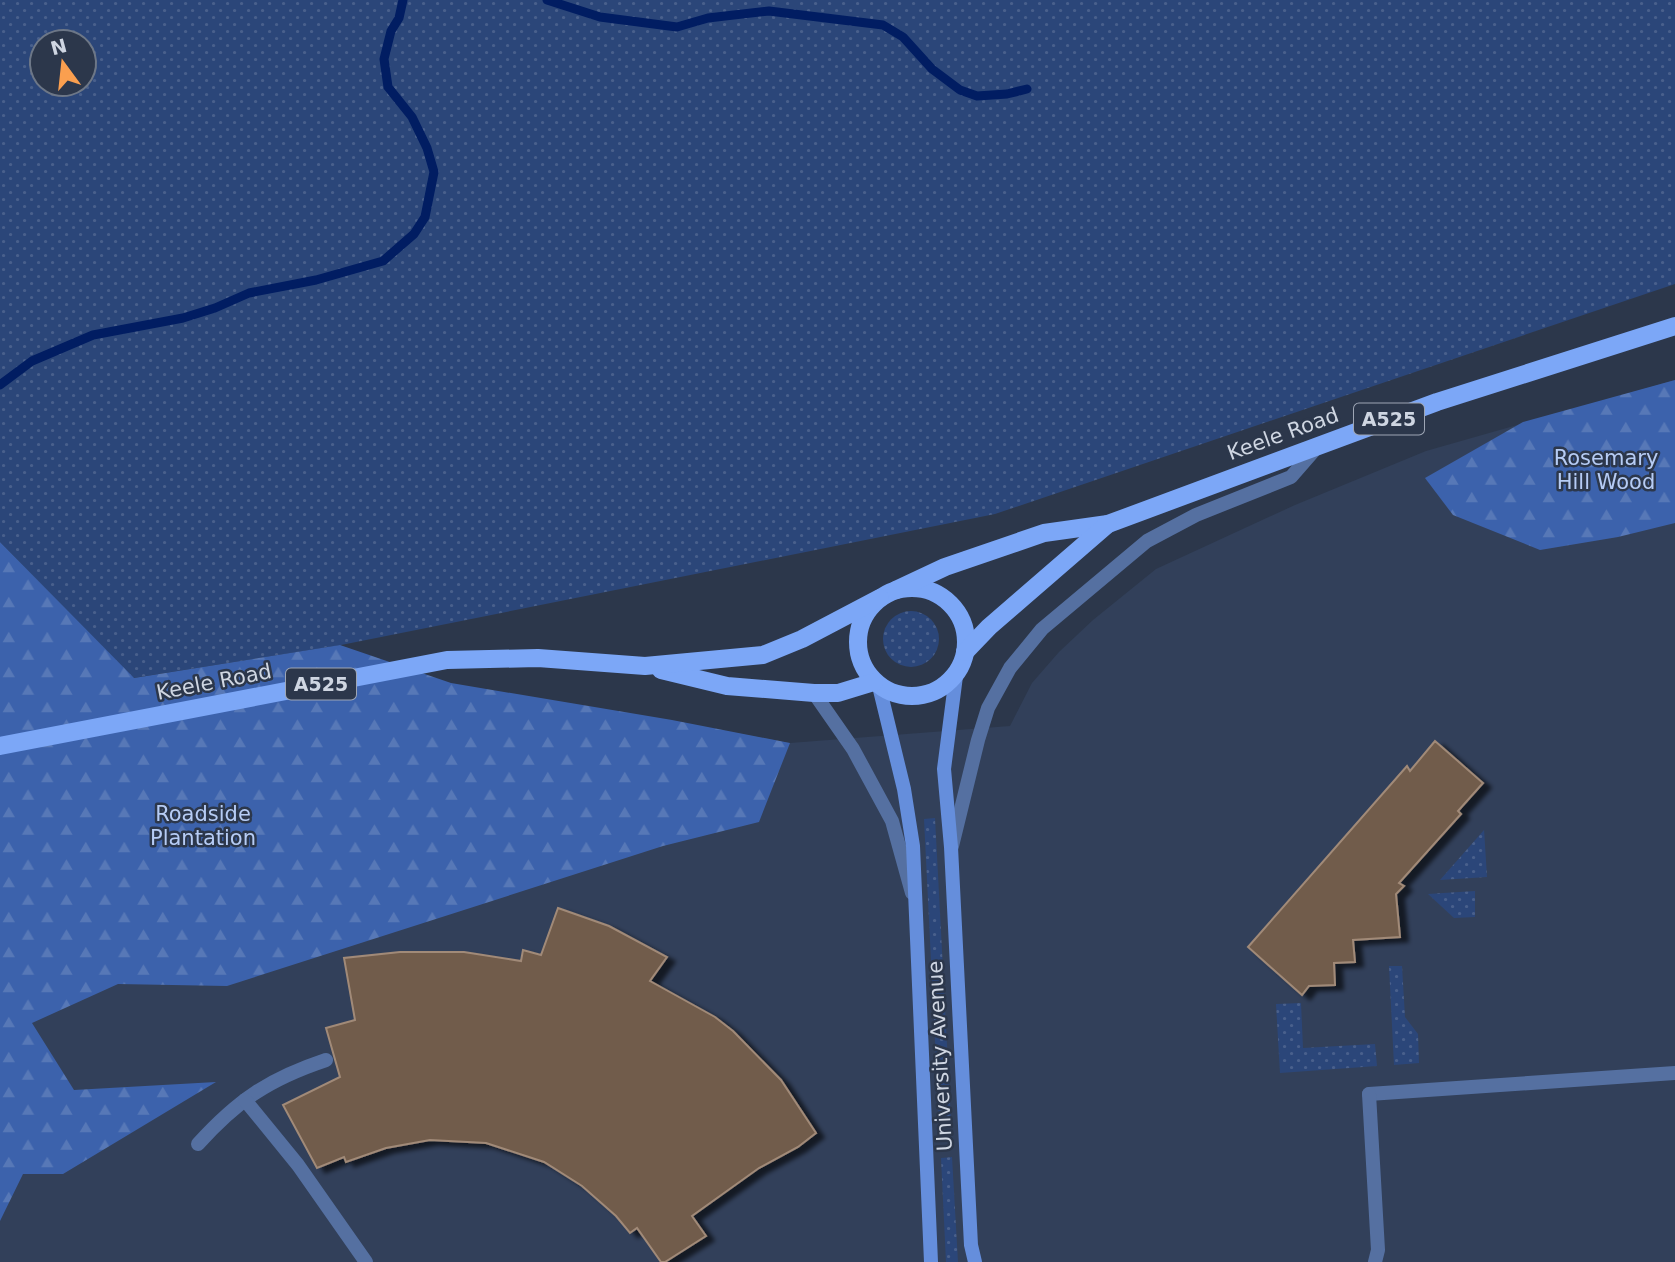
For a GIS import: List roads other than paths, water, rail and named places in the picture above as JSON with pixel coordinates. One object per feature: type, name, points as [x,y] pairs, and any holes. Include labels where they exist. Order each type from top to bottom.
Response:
[{"type":"main road","name":"Keele Road","points":[[1108,524],[1318,445],[1536,369],[1675,326]]},
{"type":"main road","name":"A525","points":[[645,666],[763,655],[802,639],[944,567],[1044,533],[1108,524]]},
{"type":"main road","name":"A525","points":[[965,652],[989,626],[1108,524]]},
{"type":"main road","points":[[912,587],[928,590],[954,607],[962,621],[966,636],[965,652],[956,676],[936,691],[919,696],[901,695],[876,684],[861,662],[858,645],[860,627],[867,611],[888,594],[912,587]]},
{"type":"main road","name":"Keele Road","points":[[0,746],[447,660],[538,658],[645,666]]},
{"type":"main road","name":"A525","points":[[645,666],[727,686],[814,693],[838,693],[876,684]]},
{"type":"main road","name":"University Avenue","points":[[956,676],[944,769],[951,847],[971,1245],[975,1262]]},
{"type":"main road","name":"University Avenue","points":[[876,684],[904,789],[913,846],[931,1262]]},
{"type":"street","name":"University Avenue","points":[[951,847],[988,709],[1010,668],[1042,629],[1147,541],[1196,515],[1291,477],[1318,445]]},
{"type":"street","name":"University Avenue","points":[[814,693],[853,749],[892,821],[915,905]]},
{"type":"street","points":[[198,1144],[221,1120],[271,1082],[326,1060]]},
{"type":"street","points":[[1378,1258],[1369,1094],[1675,1073]]},
{"type":"street","points":[[245,1100],[305,1174],[366,1262]]},
{"type":"waterway","points":[[0,385],[32,361],[93,335],[183,318],[249,293],[316,280],[383,261],[414,234],[425,217],[434,172],[427,148],[412,117],[388,87],[384,59],[403,0]]},
{"type":"waterway","points":[[547,0],[600,17],[677,27],[708,18],[769,11],[883,25],[903,37],[932,69],[960,90],[977,96],[1007,94],[1027,89]]},
{"type":"park label","name":"Rosemary Hill Wood","points":[[1606,470]]},
{"type":"park label","name":"Roadside Plantation","points":[[203,826]]}]
